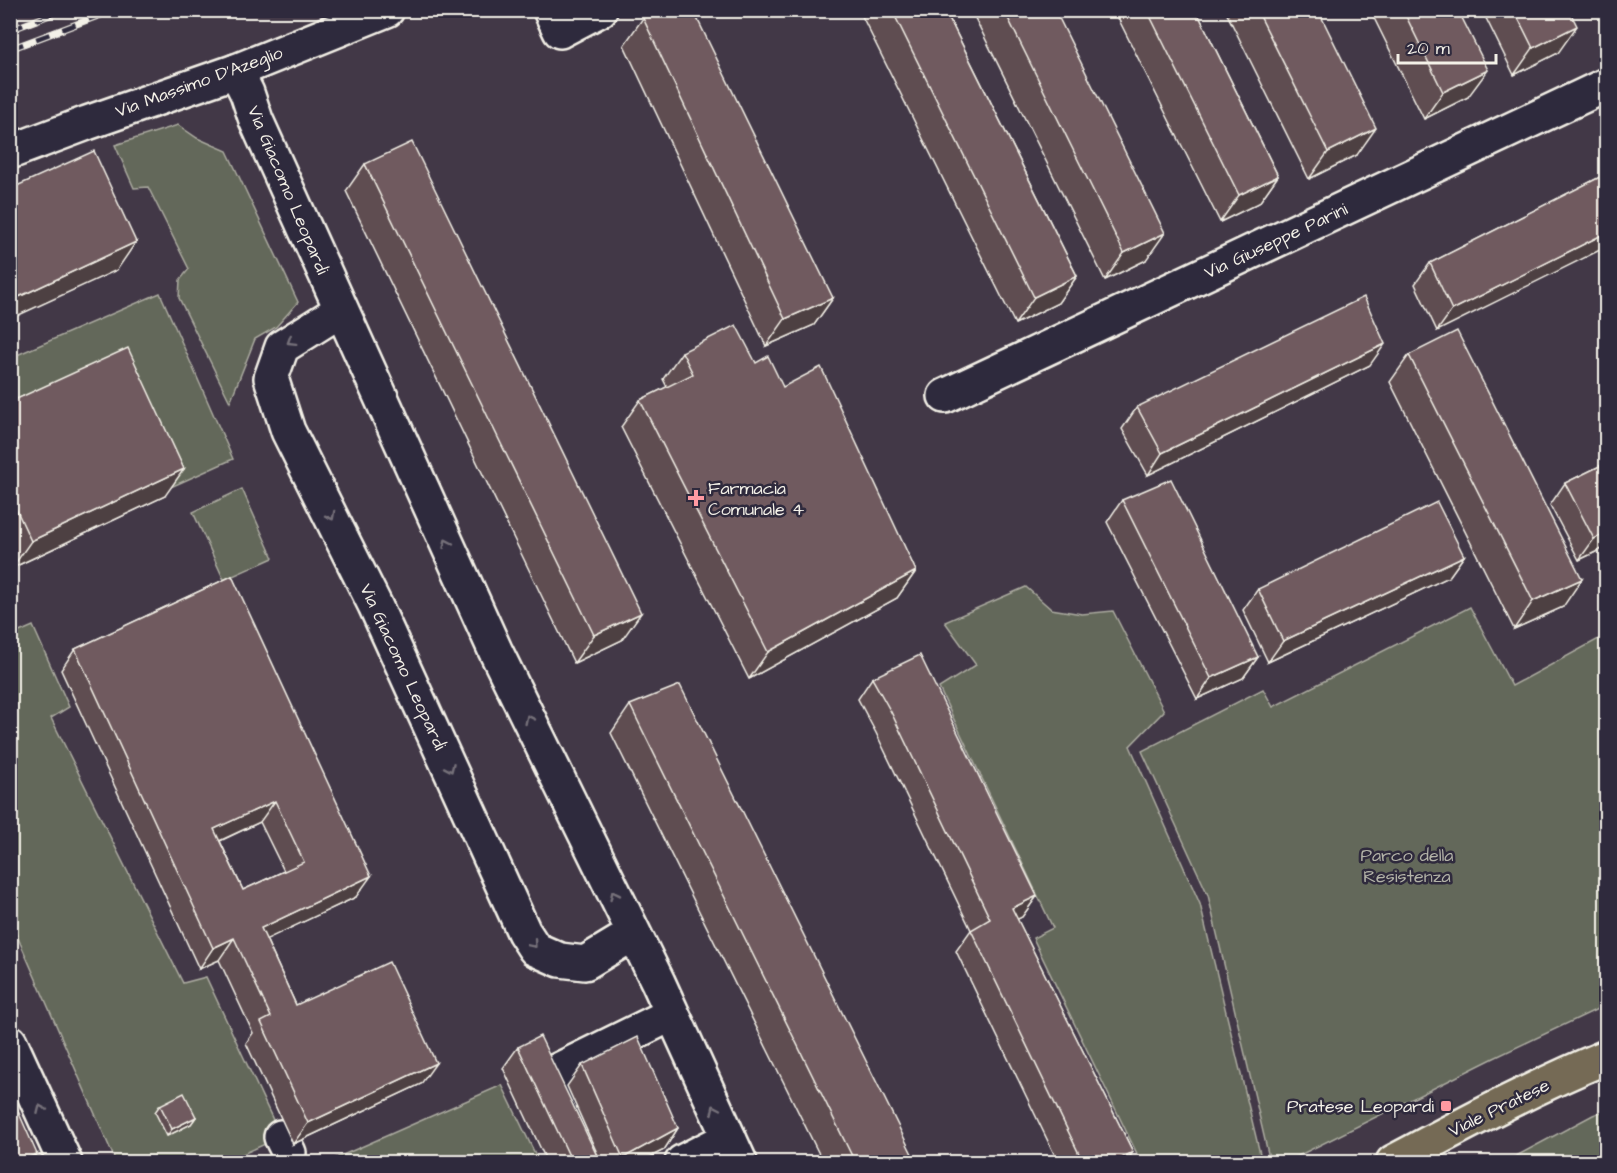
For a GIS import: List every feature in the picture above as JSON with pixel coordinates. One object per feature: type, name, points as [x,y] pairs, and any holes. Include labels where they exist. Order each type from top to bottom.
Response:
[{"type":"main road","name":"Viale Pratese","points":[[1393,1162],[1457,1128],[1606,1057]]},
{"type":"street","name":"Via Massimo D'Azeglio","points":[[10,152],[236,70],[387,10]]},
{"type":"street","points":[[555,21],[600,10]]},
{"type":"street","name":"Via Giacomo Leopardi","points":[[236,70],[256,120],[495,650],[672,1014],[734,1150]]},
{"type":"street","name":"Via Giuseppe Parini","points":[[945,396],[1606,85]]},
{"type":"street","name":"Via Giacomo Leopardi","points":[[341,310],[282,347],[271,378],[288,431],[375,605],[524,932],[535,949],[560,960],[585,963],[633,934]]},
{"type":"street","points":[[591,1162],[550,1074],[672,1014]]},
{"type":"street","points":[[10,1042],[64,1162]]},
{"type":"street","points":[[682,1162],[734,1150]]},
{"type":"green space","points":[[178,125],[197,138],[227,151],[298,302],[276,327],[255,339],[230,402],[179,298],[180,280],[189,269],[148,187],[134,188],[115,145]]},
{"type":"green space","points":[[160,293],[233,459],[171,487],[11,416],[10,358]]},
{"type":"green space","points":[[242,489],[273,558],[224,580],[193,512]]},
{"type":"green space","points":[[1026,587],[1051,609],[1082,614],[1113,611],[1164,711],[1130,746],[1200,904],[1262,1162],[1141,1162],[1033,938],[1053,928],[939,688],[976,665],[945,622]]},
{"type":"green space","name":"Parco della Resistenza","points":[[1470,607],[1512,686],[1606,635],[1606,1005],[1286,1162],[1270,1162],[1208,895],[1142,751],[1263,689],[1273,707]]},
{"type":"green space","points":[[33,626],[69,707],[51,718],[183,983],[206,977],[281,1137],[225,1162],[116,1162],[11,922],[10,636]]},
{"type":"green space","points":[[502,1085],[539,1162],[327,1162]]},
{"type":"green space","points":[[1606,1110],[1606,1162],[1505,1162],[1593,1115]]},
{"type":"building","points":[[656,10],[693,10],[833,298],[785,319],[643,18]]},
{"type":"building","points":[[892,10],[945,10],[1077,276],[1034,297]]},
{"type":"building","points":[[1004,10],[1055,10],[1165,233],[1124,253]]},
{"type":"building","points":[[1147,10],[1196,10],[1278,176],[1239,195]]},
{"type":"building","points":[[1257,10],[1318,10],[1376,128],[1328,152]]},
{"type":"building","points":[[1403,10],[1458,10],[1488,70],[1443,92]]},
{"type":"building","points":[[1514,10],[1569,10],[1577,26],[1533,48]]},
{"type":"building","points":[[412,142],[641,613],[594,635],[365,164]]},
{"type":"building","points":[[94,151],[136,242],[10,301],[10,189]]},
{"type":"building","points":[[1606,174],[1606,233],[1452,310],[1430,263]]},
{"type":"building","points":[[1364,297],[1385,344],[1162,453],[1137,407]]},
{"type":"building","points":[[736,325],[756,363],[768,356],[783,387],[821,367],[916,571],[768,652],[640,400],[693,374],[682,352]]},
{"type":"building","points":[[1457,331],[1582,579],[1533,601],[1409,355]]},
{"type":"building","points":[[128,348],[184,469],[31,541],[10,496],[10,402]]},
{"type":"building","points":[[1606,463],[1606,533],[1594,539],[1565,483]]},
{"type":"building","points":[[1171,479],[1258,657],[1211,678],[1122,500]]},
{"type":"building","points":[[1437,502],[1464,556],[1283,641],[1258,589]]},
{"type":"building","points":[[232,576],[371,876],[261,928],[296,1005],[389,962],[436,1063],[308,1123],[261,1022],[271,1017],[234,938],[213,948],[75,649]],"holes":[[[275,801],[304,862],[243,890],[214,829]]]},
{"type":"building","points":[[920,655],[1037,896],[1012,908],[1133,1152],[1114,1162],[1083,1162],[971,930],[990,919],[891,712],[872,678]]},
{"type":"building","points":[[680,685],[916,1162],[855,1162],[630,705]]},
{"type":"building","points":[[540,1036],[600,1162],[572,1162],[518,1047]]},
{"type":"building","points":[[638,1037],[678,1128],[623,1158],[582,1065]]},
{"type":"building","points":[[10,1093],[37,1154],[17,1162],[10,1162]]},
{"type":"building","points":[[184,1093],[196,1117],[172,1129],[160,1105]]},
{"type":"railway","points":[[10,30],[63,10]]},
{"type":"railway","points":[[10,49],[114,10]]},
{"type":"place","name":"Farmacia Comunale 4","points":[[696,498]]},
{"type":"place","name":"Pratese Leopardi","points":[[1446,1106]]}]
